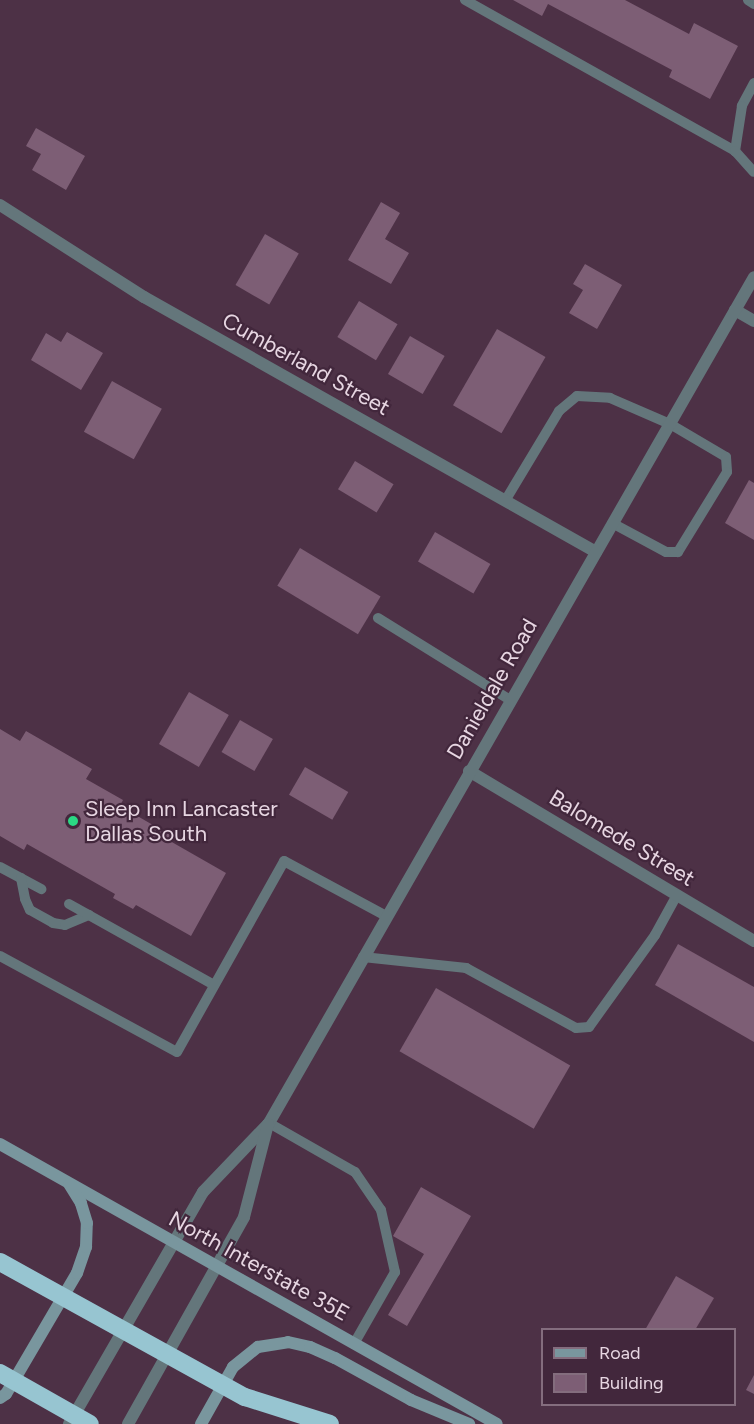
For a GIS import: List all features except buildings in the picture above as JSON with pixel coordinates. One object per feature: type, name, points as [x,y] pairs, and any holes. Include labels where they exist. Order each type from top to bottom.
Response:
[{"type":"highway","points":[[0,1262],[293,1424]]},
{"type":"highway","points":[[0,1373],[90,1424]]},
{"type":"highway","points":[[245,1396],[330,1424]]},
{"type":"main road","name":"North Interstate 35E","points":[[0,1144],[497,1424]]},
{"type":"main road","points":[[0,1398],[6,1394],[77,1274],[86,1247],[87,1223],[81,1203],[69,1183]]},
{"type":"main road","points":[[201,1424],[233,1367],[258,1347],[288,1342],[310,1347],[335,1358],[411,1400],[469,1424]]},
{"type":"street","name":"Cumberland Street","points":[[0,205],[144,297],[596,552]]},
{"type":"street","name":"Danieldale Road","points":[[69,1424],[203,1192],[269,1123],[754,278]]},
{"type":"street","points":[[735,310],[754,321]]},
{"type":"street","name":"Balomede Street","points":[[469,771],[754,941]]},
{"type":"street","name":"Danieldale Road","points":[[128,1424],[244,1217],[269,1123]]},
{"type":"lane","points":[[465,0],[735,151],[754,172]]},
{"type":"lane","points":[[748,0],[754,4]]},
{"type":"lane","points":[[735,151],[742,106],[754,83]]},
{"type":"lane","points":[[505,501],[559,411],[577,396],[610,398],[670,423],[726,457],[728,472],[678,552],[666,552],[612,523]]},
{"type":"lane","points":[[378,618],[510,700]]},
{"type":"lane","points":[[0,956],[177,1052],[284,861],[386,916]]},
{"type":"lane","points":[[0,867],[41,889]]},
{"type":"lane","points":[[21,878],[25,900],[30,910],[53,923],[65,925],[89,915]]},
{"type":"lane","points":[[363,957],[466,968],[576,1028],[589,1027],[655,935],[677,895]]},
{"type":"lane","points":[[69,904],[214,985]]},
{"type":"lane","points":[[269,1123],[355,1172],[381,1210],[395,1272],[354,1344]]},
{"type":"place","name":"Sleep Inn Lancaster Dallas South","points":[[73,821]]}]
